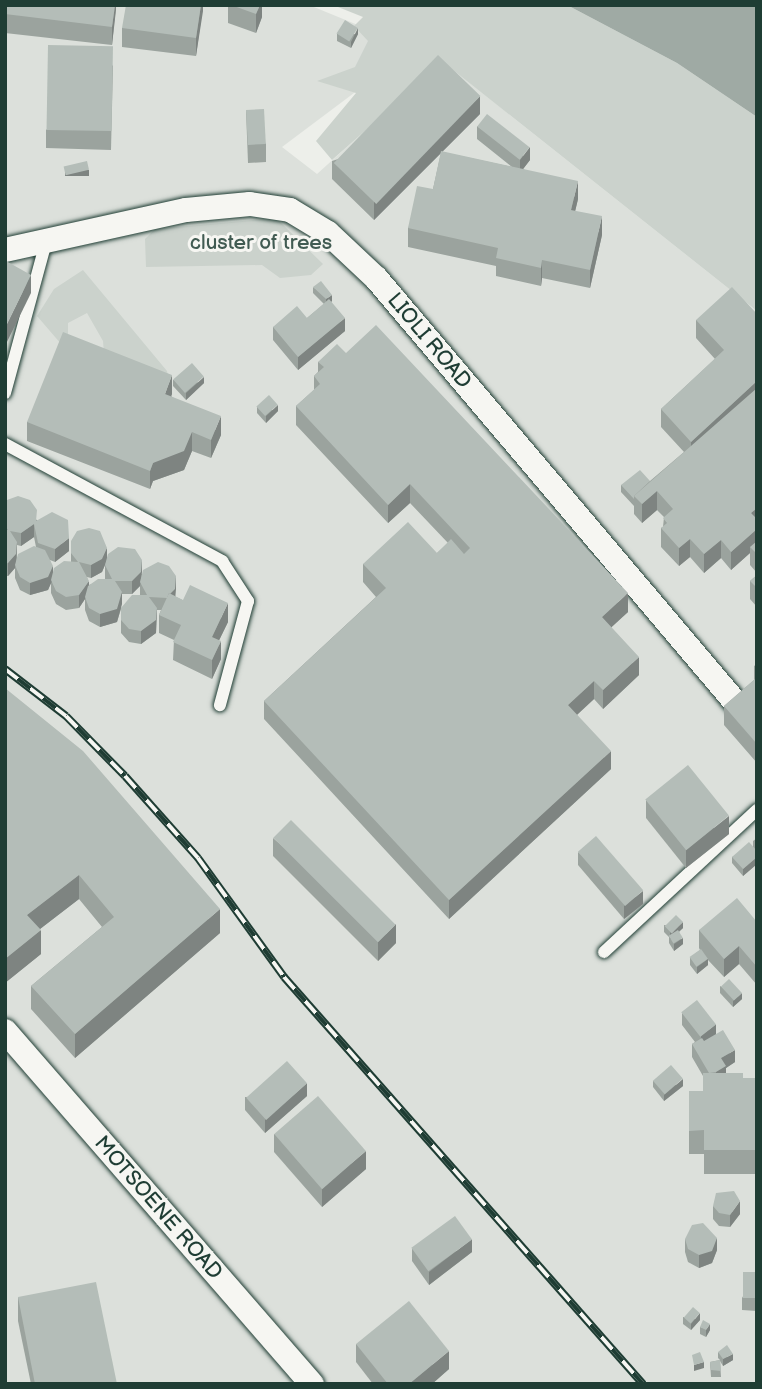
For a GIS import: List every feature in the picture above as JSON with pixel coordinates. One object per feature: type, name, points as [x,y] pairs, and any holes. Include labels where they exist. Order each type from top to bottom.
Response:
[{"type":"street","name":"LIOLI ROAD","points":[[5,250],[186,210],[250,204],[290,210],[328,233],[376,278],[741,709]]},
{"type":"street","name":"MOTSOENE ROAD","points":[[5,1031],[312,1384]]},
{"type":"lane","points":[[5,393],[46,242]]},
{"type":"lane","points":[[5,444],[222,561],[248,601],[220,705]]},
{"type":"lane","points":[[604,953],[757,810]]},
{"type":"shaded area","points":[[5,5],[309,5],[414,48],[282,147],[317,174],[442,61],[757,311],[757,1384],[5,1384]]},
{"type":"shaded area","points":[[567,5],[757,5],[757,117],[677,63]]},
{"type":"green space","points":[[333,5],[567,5],[677,63],[757,117],[757,311],[443,62],[332,160],[316,141],[356,93],[317,81],[355,67],[368,41],[354,26],[363,17]]},
{"type":"green space","name":"cluster of trees","points":[[276,218],[323,264],[311,275],[280,278],[262,265],[146,267],[145,239],[155,229]]},
{"type":"green space","points":[[83,270],[167,371],[172,394],[105,367],[103,341],[87,313],[68,323],[68,352],[37,316],[54,289]]},
{"type":"building","points":[[5,5],[115,5],[112,27],[5,14]]},
{"type":"building","points":[[126,5],[201,5],[196,38],[122,28]]},
{"type":"building","points":[[231,5],[260,5],[256,14]]},
{"type":"building","points":[[345,20],[358,28],[349,42],[337,34]]},
{"type":"building","points":[[48,45],[113,46],[112,131],[47,130]]},
{"type":"building","points":[[438,55],[480,96],[376,204],[334,163]]},
{"type":"building","points":[[264,109],[266,144],[248,145],[246,110]]},
{"type":"building","points":[[487,114],[530,147],[520,160],[477,127]]},
{"type":"building","points":[[441,151],[578,181],[571,210],[602,216],[590,270],[542,260],[541,268],[496,258],[498,248],[408,228],[417,186],[433,189]]},
{"type":"building","points":[[87,161],[89,170],[66,175],[64,166]]},
{"type":"building","points":[[5,262],[31,275],[5,328]]},
{"type":"building","points":[[321,281],[332,295],[326,299],[313,287]]},
{"type":"building","points":[[732,287],[757,314],[757,381],[691,442],[661,409],[724,350],[696,320]]},
{"type":"building","points":[[329,299],[345,318],[298,357],[273,327],[297,306],[307,318]]},
{"type":"building","points":[[376,325],[628,593],[602,617],[639,657],[603,690],[594,681],[568,705],[611,751],[449,900],[264,701],[386,588],[363,564],[408,522],[437,553],[451,539],[464,554],[470,548],[410,484],[388,505],[296,406],[320,384],[314,376],[324,367],[318,362],[337,344],[346,353]]},
{"type":"building","points":[[63,332],[172,375],[165,394],[221,416],[211,440],[192,432],[184,451],[153,463],[150,471],[27,422]]},
{"type":"building","points":[[192,363],[204,377],[185,393],[173,379]]},
{"type":"building","points":[[757,388],[757,508],[751,513],[757,519],[757,529],[731,552],[721,540],[704,554],[690,539],[679,548],[661,528],[667,523],[663,518],[673,509],[657,491],[642,504],[634,496]]},
{"type":"building","points":[[269,395],[278,405],[265,416],[256,406]]},
{"type":"building","points":[[640,470],[650,481],[634,499],[621,485]]},
{"type":"building","points":[[18,496],[30,500],[37,510],[36,521],[52,512],[68,520],[69,538],[55,549],[38,543],[34,524],[21,533],[10,531],[17,542],[16,554],[5,564],[5,530],[8,530],[5,526],[5,504],[7,500]]},
{"type":"building","points":[[89,528],[100,531],[107,548],[102,559],[91,565],[79,562],[89,581],[79,595],[66,597],[56,591],[51,580],[54,568],[64,561],[78,562],[71,553],[71,541],[77,531]]},
{"type":"building","points":[[757,541],[757,554],[750,547]]},
{"type":"building","points":[[34,546],[45,550],[53,566],[48,577],[30,583],[20,577],[15,565],[18,554]]},
{"type":"building","points":[[118,547],[135,549],[142,560],[141,572],[132,581],[115,581],[122,592],[117,609],[100,614],[89,608],[85,597],[88,586],[98,579],[112,579],[105,565],[108,554]]},
{"type":"building","points":[[158,562],[169,566],[176,576],[175,589],[167,598],[149,597],[157,608],[156,620],[141,631],[129,629],[121,620],[121,608],[132,595],[147,595],[140,582],[143,570]]},
{"type":"building","points":[[757,575],[757,588],[750,581]]},
{"type":"building","points":[[190,585],[228,603],[212,637],[221,641],[212,660],[173,642],[181,625],[159,615],[169,593],[183,600]]},
{"type":"building","points":[[755,679],[757,681],[757,744],[724,706]]},
{"type":"building","points":[[5,688],[83,751],[220,909],[75,1034],[31,986],[114,917],[79,875],[27,915],[41,930],[5,959]]},
{"type":"building","points":[[688,765],[729,816],[686,850],[645,800]]},
{"type":"building","points":[[291,820],[396,925],[378,942],[273,838]]},
{"type":"building","points":[[596,836],[643,890],[625,906],[578,852]]},
{"type":"building","points":[[749,842],[757,851],[757,857],[743,869],[732,857]]},
{"type":"building","points":[[737,898],[757,922],[757,967],[739,946],[724,959],[699,930]]},
{"type":"building","points":[[676,915],[683,922],[672,933],[665,926]]},
{"type":"building","points":[[678,930],[683,938],[673,943],[669,936]]},
{"type":"building","points":[[701,949],[708,959],[696,967],[690,957]]},
{"type":"building","points":[[729,979],[742,993],[734,1000],[721,987]]},
{"type":"building","points":[[697,1000],[716,1024],[700,1037],[681,1012]]},
{"type":"building","points":[[723,1030],[735,1050],[721,1058],[726,1066],[709,1073],[692,1044],[702,1038],[704,1041]]},
{"type":"building","points":[[287,1061],[307,1083],[266,1120],[246,1098]]},
{"type":"building","points":[[671,1065],[683,1079],[665,1094],[653,1081]]},
{"type":"building","points":[[703,1073],[743,1073],[743,1078],[757,1078],[757,1150],[704,1150],[704,1130],[689,1131],[689,1091],[703,1091]]},
{"type":"building","points":[[318,1096],[366,1151],[322,1189],[274,1134]]},
{"type":"building","points":[[734,1191],[740,1201],[730,1215],[719,1213],[713,1206],[716,1193]]},
{"type":"building","points":[[455,1216],[472,1239],[428,1271],[411,1248]]},
{"type":"building","points":[[703,1223],[717,1238],[712,1251],[699,1255],[688,1249],[685,1239],[692,1225]]},
{"type":"building","points":[[743,1272],[757,1272],[757,1298],[743,1298]]},
{"type":"building","points":[[96,1282],[117,1384],[35,1384],[18,1297]]},
{"type":"building","points":[[409,1301],[449,1351],[409,1384],[388,1384],[356,1344]]},
{"type":"building","points":[[693,1307],[700,1313],[691,1323],[684,1318]]},
{"type":"building","points":[[703,1320],[710,1324],[706,1330],[700,1327]]},
{"type":"building","points":[[727,1345],[733,1354],[723,1359],[718,1352]]},
{"type":"building","points":[[700,1352],[704,1362],[694,1365],[692,1355]]},
{"type":"building","points":[[720,1360],[721,1371],[711,1370],[710,1362]]},
{"type":"railway","points":[[5,669],[66,716],[125,776],[198,858],[284,977],[643,1384]]}]
